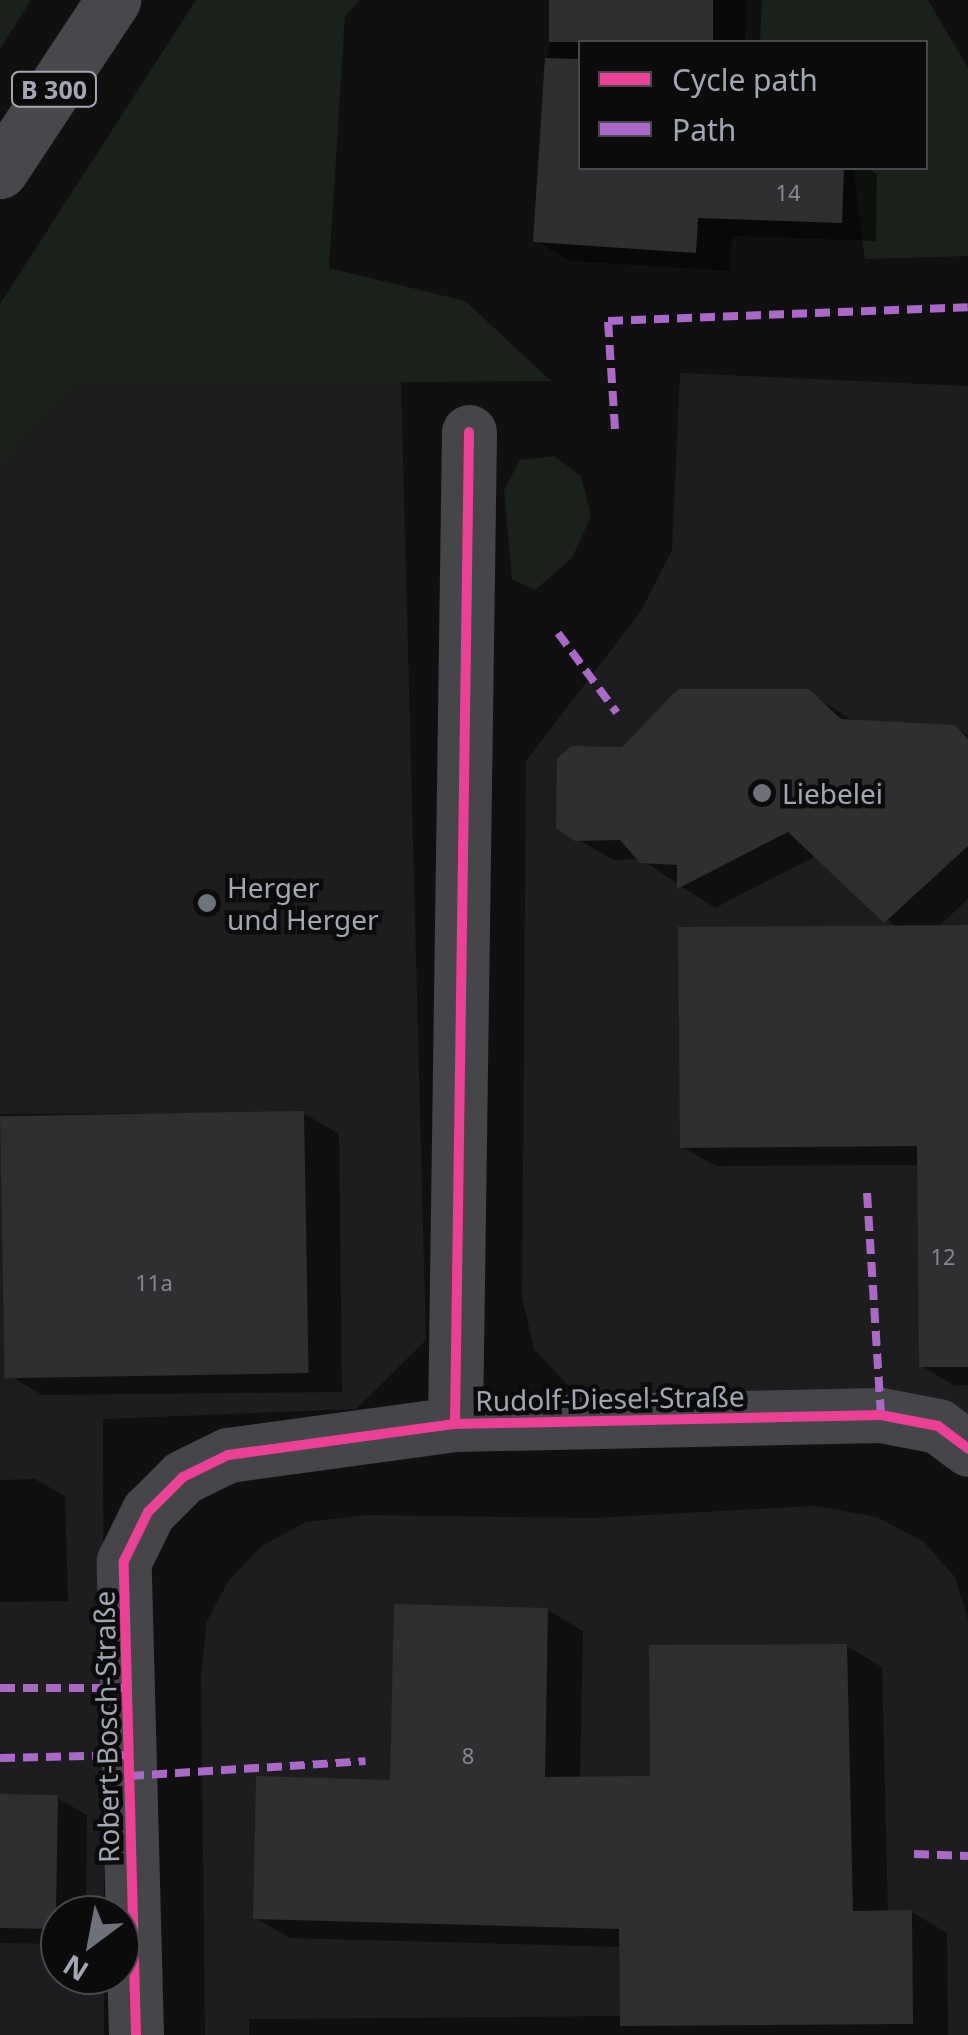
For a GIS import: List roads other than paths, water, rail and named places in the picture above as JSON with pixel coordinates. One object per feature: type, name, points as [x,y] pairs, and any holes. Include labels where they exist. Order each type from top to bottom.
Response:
[{"type":"highway","name":"B 300","points":[[0,171],[112,2]]},
{"type":"street","name":"Rudolf-Diesel-Straße","points":[[469,432],[456,1424],[881,1415],[938,1426],[968,1449]]},
{"type":"street","name":"Robert-Bosch-Straße","points":[[136,2035],[124,1560],[148,1512],[182,1477],[228,1454],[456,1424]]},
{"type":"place","name":"Liebelei","points":[[762,793]]},
{"type":"place","name":"Herger und Herger","points":[[207,903]]}]
